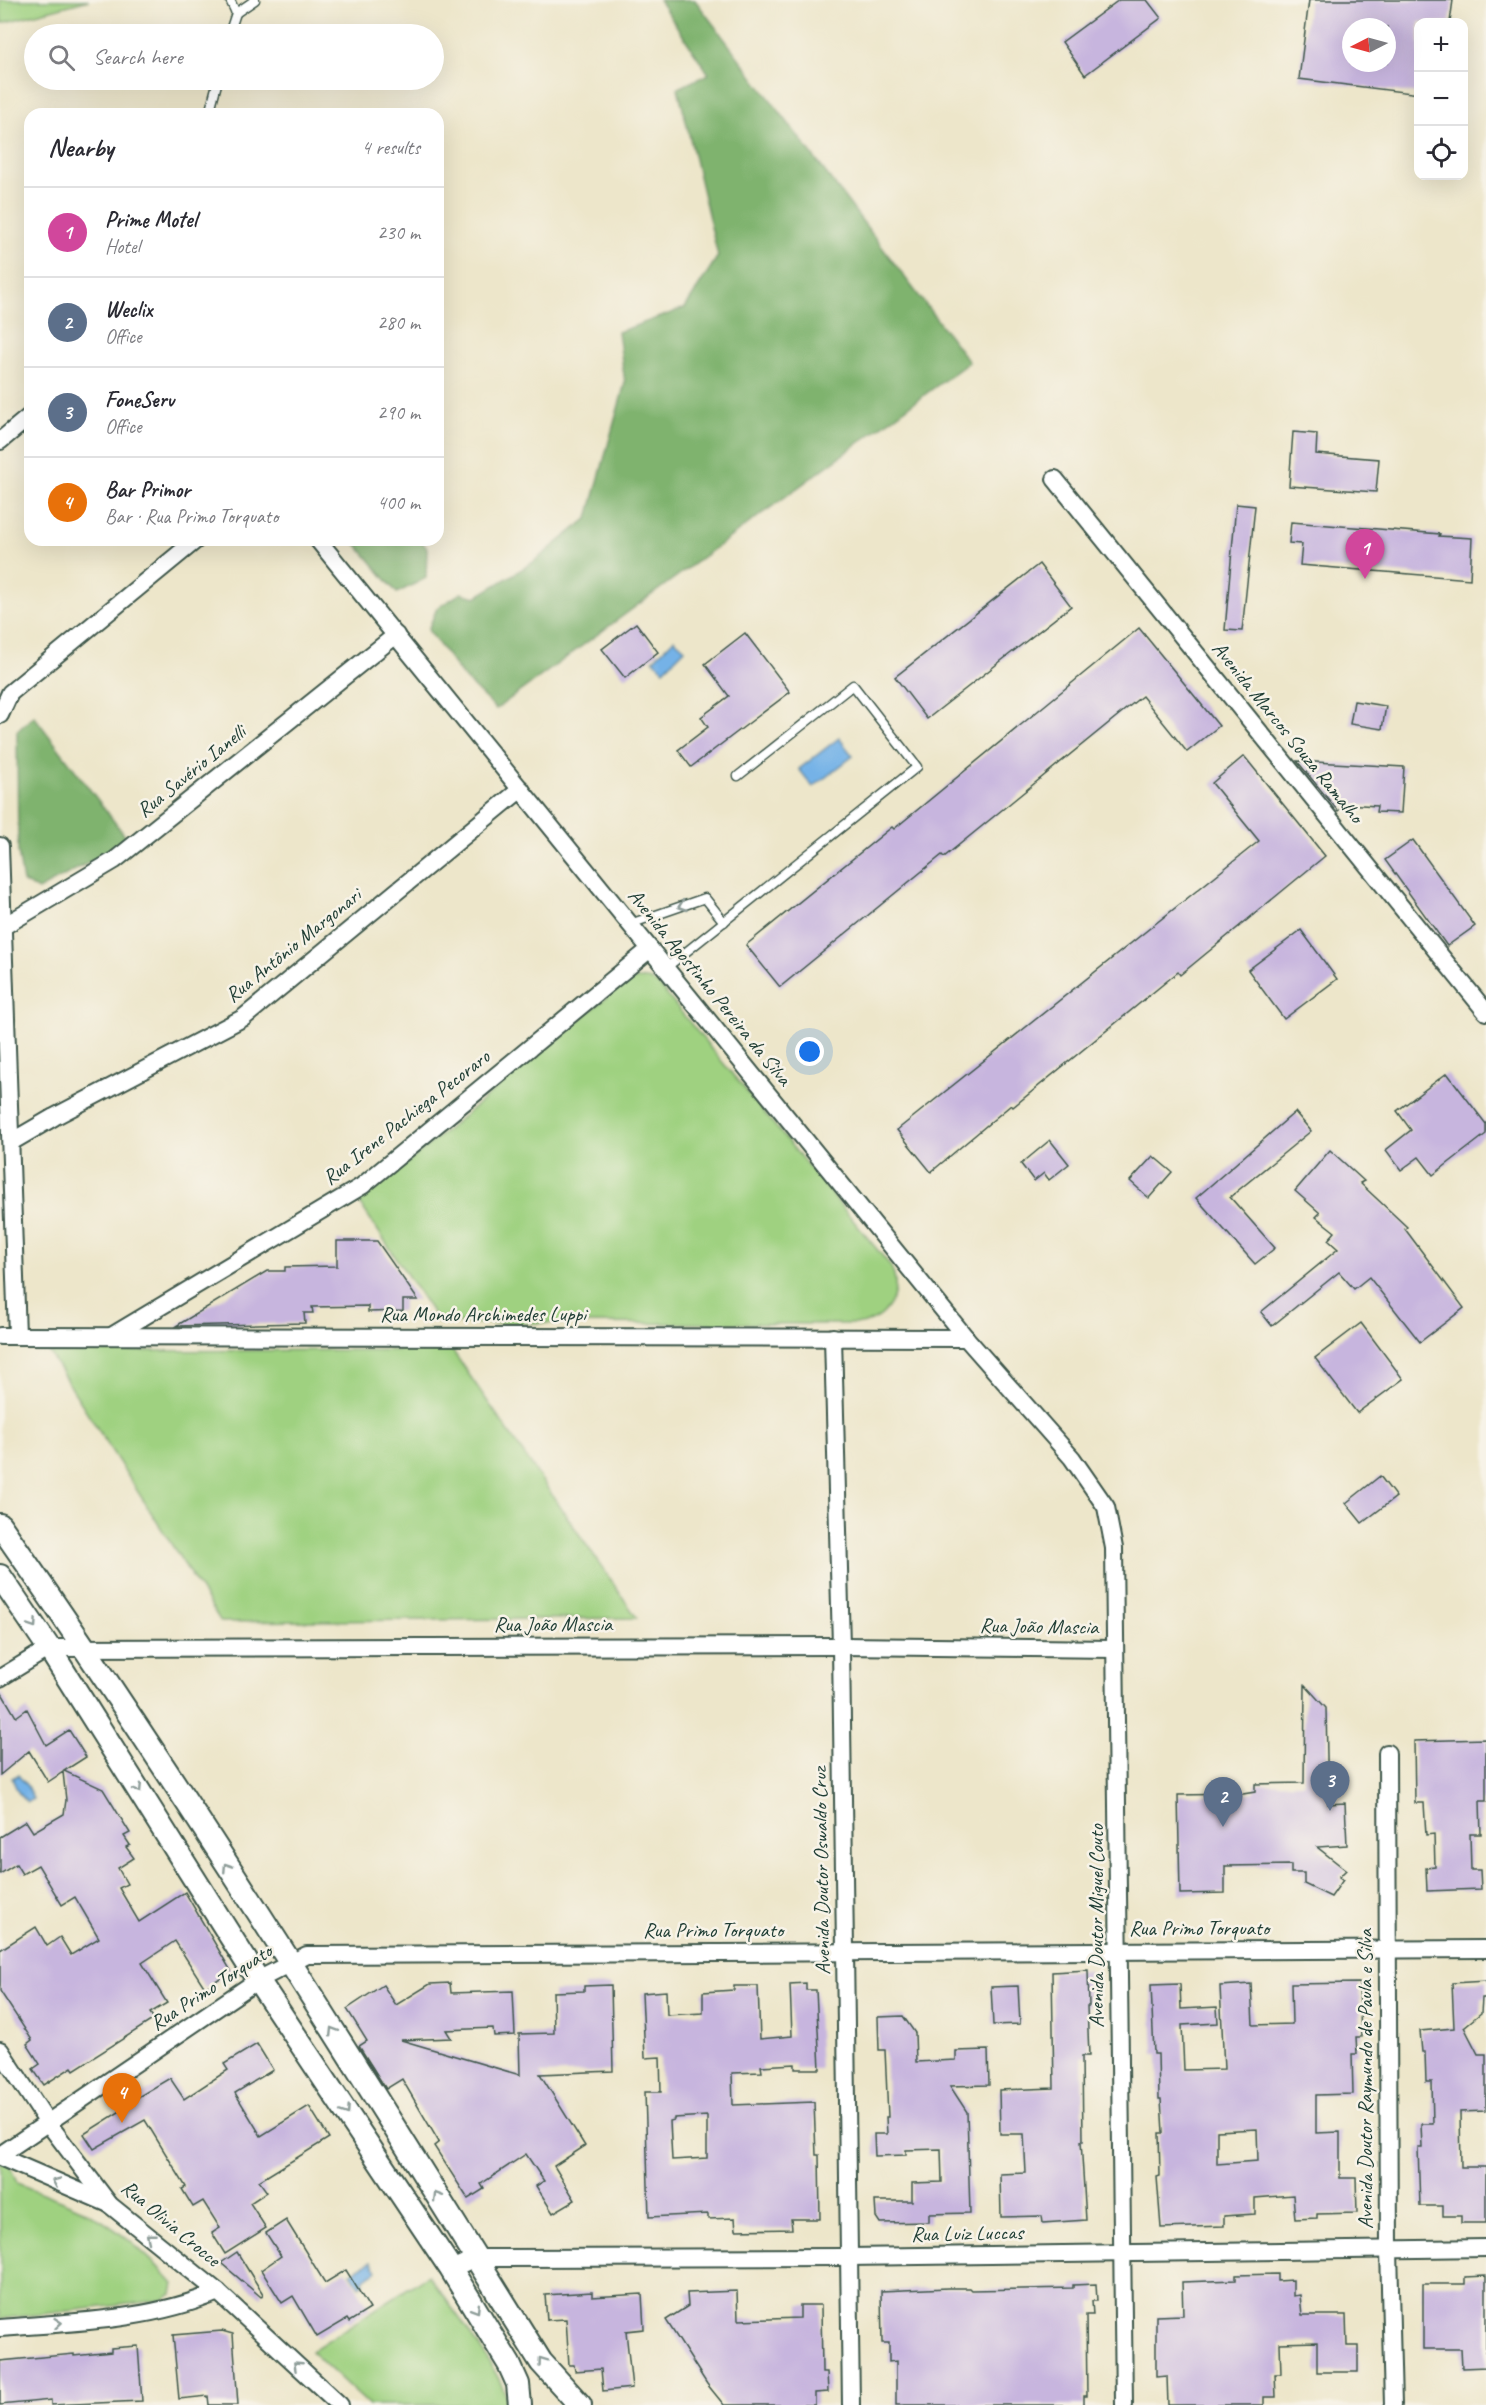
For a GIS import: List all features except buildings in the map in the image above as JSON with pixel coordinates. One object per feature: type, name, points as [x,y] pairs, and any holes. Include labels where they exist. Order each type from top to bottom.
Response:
[{"type":"street","points":[[0,441],[24,421]]},
{"type":"street","name":"Avenida Marcos Souza Ramalho","points":[[1055,479],[1486,1012]]},
{"type":"street","points":[[0,715],[10,693],[189,546]]},
{"type":"street","name":"Avenida Agostinho Pereira da Silva","points":[[323,546],[966,1338],[1072,1458]]},
{"type":"street","name":"Rua Savério Ianelli","points":[[3,926],[115,860],[396,635]]},
{"type":"street","name":"Rua Antônio Margonari","points":[[11,1142],[243,1018],[521,789]]},
{"type":"street","points":[[0,846],[3,1029],[11,1142],[17,1335]]},
{"type":"street","name":"Rua Irene Pachiega Pecoraro","points":[[112,1335],[362,1186],[650,949]]},
{"type":"street","name":"Rua Mondo Archimedes Luppi","points":[[0,1336],[966,1338]]},
{"type":"street","name":"Avenida Doutor Oswaldo Cruz","points":[[833,1337],[841,1646],[851,2405]]},
{"type":"street","name":"Avenida Doutor Miguel Couto","points":[[1072,1458],[1106,1508],[1114,1548],[1120,2254],[1124,2405]]},
{"type":"street","points":[[0,1525],[86,1647],[541,2362],[580,2405]]},
{"type":"street","points":[[0,1576],[49,1648],[258,1980],[451,2269],[509,2364],[518,2384],[520,2405]]},
{"type":"street","name":"Rua João Mascia","points":[[0,1678],[49,1648],[86,1647],[841,1646],[1114,1649]]},
{"type":"street","name":"Avenida Doutor Raymundo de Paula e Silva","points":[[1387,1753],[1386,1951],[1393,2405]]},
{"type":"street","name":"Rua Primo Torquato","points":[[0,2156],[258,1980],[307,1955],[1486,1949]]},
{"type":"street","name":"Rua Olivia Crocce","points":[[0,2050],[48,2123],[110,2205],[218,2292],[340,2405]]},
{"type":"street","points":[[0,2156],[110,2205]]},
{"type":"street","name":"Rua Luiz Luccas","points":[[451,2269],[476,2258],[849,2258],[1486,2248]]},
{"type":"street","points":[[0,2328],[147,2314],[194,2302],[218,2292]]},
{"type":"lane","points":[[230,0],[236,13]]},
{"type":"lane","points":[[232,24],[236,13],[255,0]]},
{"type":"lane","points":[[211,108],[216,90]]},
{"type":"lane","points":[[666,968],[917,767],[853,685],[738,776]]},
{"type":"lane","points":[[630,924],[705,898],[724,922]]},
{"type":"green space","points":[[0,0],[89,0],[2,23]]},
{"type":"green space","points":[[659,0],[695,0],[969,362],[496,709],[465,679],[428,630],[437,608],[461,593],[476,597],[532,563],[588,518],[625,383],[618,332],[685,308],[718,256],[678,88],[709,74]]},
{"type":"green space","points":[[358,546],[425,546],[427,548],[426,578],[397,593]]},
{"type":"green space","points":[[34,716],[129,841],[38,890],[23,882],[18,852],[17,731]]},
{"type":"green space","points":[[647,979],[658,984],[890,1265],[894,1275],[894,1293],[891,1302],[880,1316],[861,1324],[439,1323],[357,1199],[372,1192],[625,982]]},
{"type":"green space","points":[[452,1350],[637,1618],[221,1622],[48,1351]]},
{"type":"green space","points":[[0,2142],[17,2183],[81,2209],[119,2233],[153,2262],[174,2284],[172,2294],[163,2300],[0,2319]]},
{"type":"green space","points":[[428,2275],[487,2358],[505,2392],[508,2405],[369,2405],[311,2351]]},
{"type":"water","points":[[674,639],[685,649],[664,670],[653,660]]},
{"type":"water","points":[[839,738],[853,756],[813,787],[799,769]]},
{"type":"water","points":[[18,1775],[27,1786],[33,1799],[27,1802],[18,1792],[12,1778]]},
{"type":"water","points":[[371,2261],[377,2270],[363,2280],[364,2283],[359,2286],[351,2273]]},
{"type":"place","name":"Prime Motel","points":[[1365,579]]},
{"type":"place","name":"FoneServ","points":[[1330,1811]]},
{"type":"place","name":"Weclix","points":[[1223,1827]]},
{"type":"place","name":"Bar Primor","points":[[122,2123]]}]
